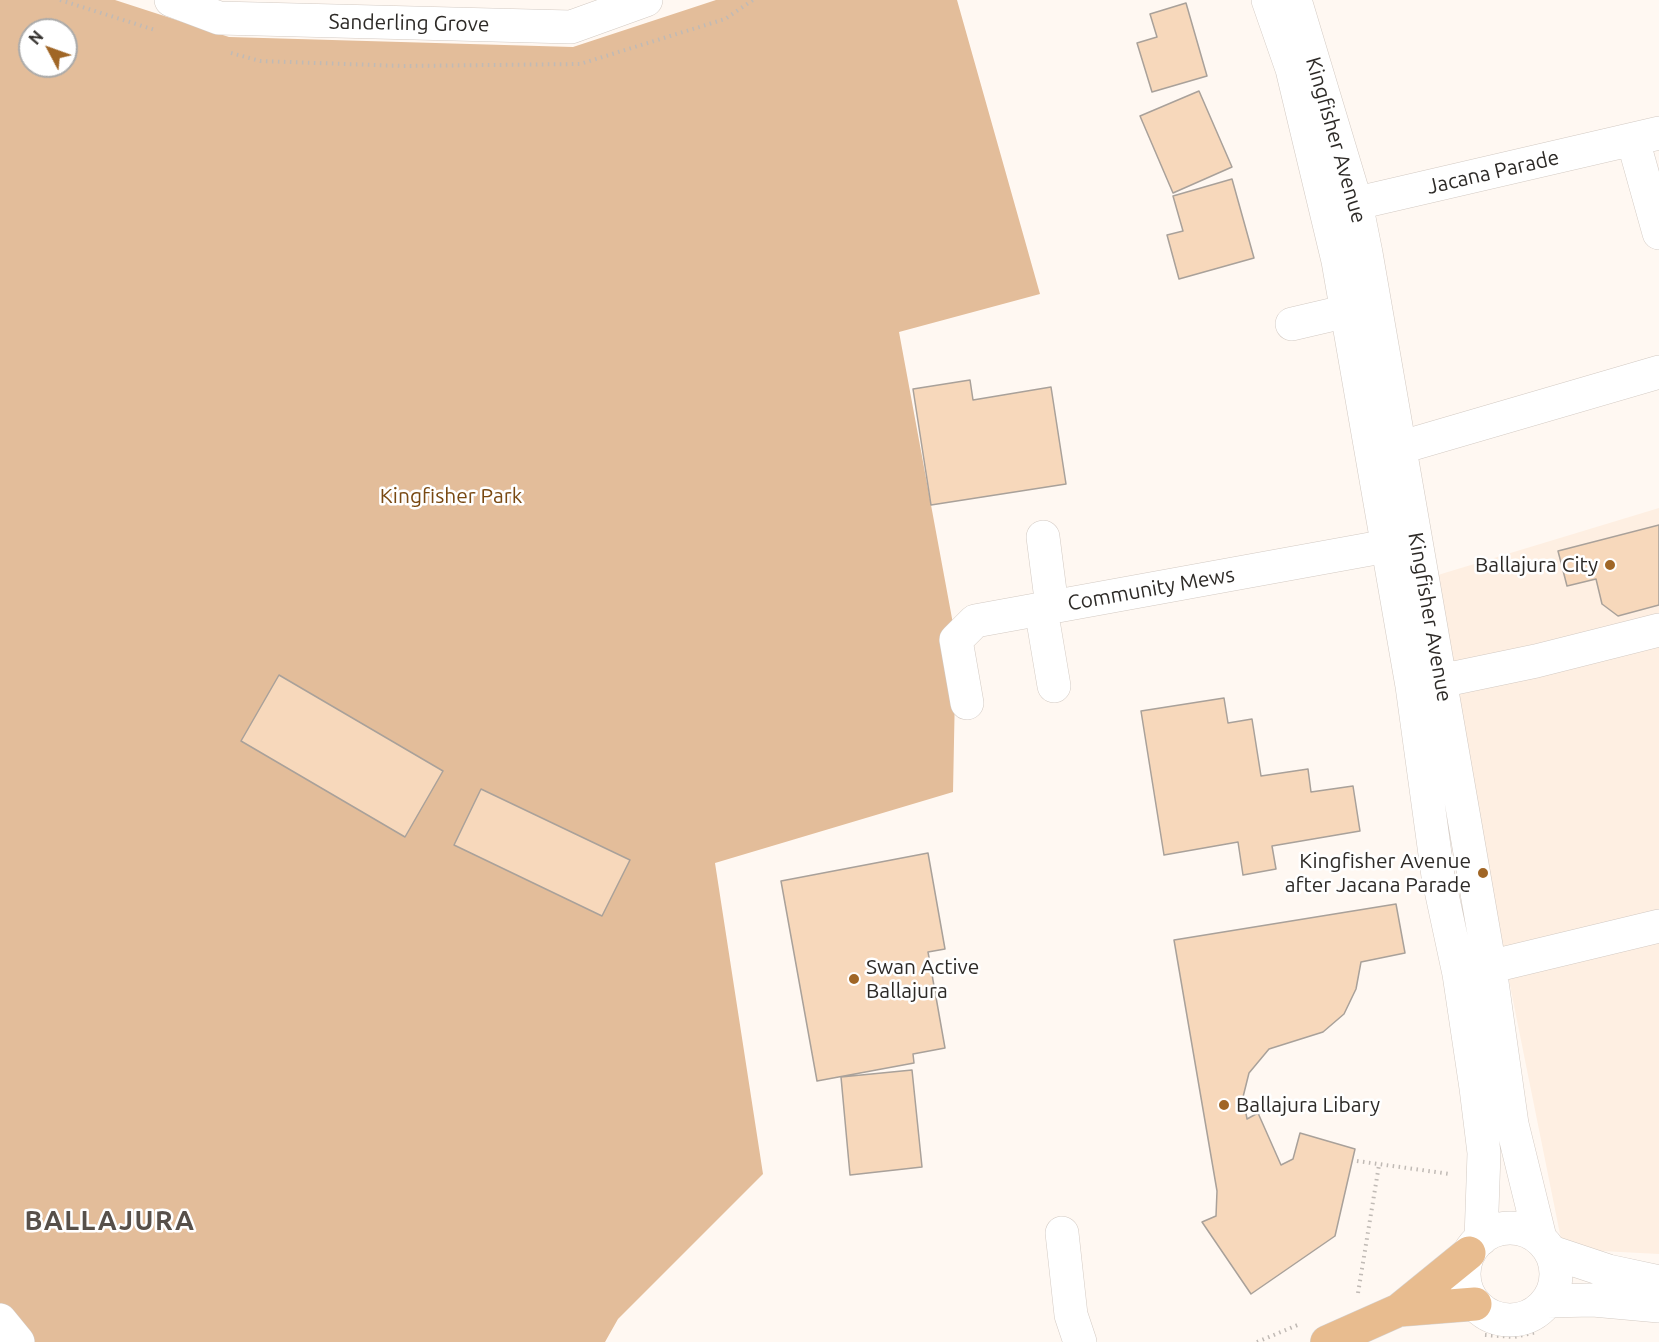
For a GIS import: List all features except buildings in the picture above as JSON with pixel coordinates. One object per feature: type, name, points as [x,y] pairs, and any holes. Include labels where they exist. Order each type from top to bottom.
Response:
[{"type":"main road","points":[[1399,1310],[1475,1246]]},
{"type":"main road","points":[[1315,1332],[1399,1310],[1479,1319]]},
{"type":"street","name":"Sanderling Grove","points":[[171,0],[219,18],[377,12],[571,27],[646,0]]},
{"type":"street","name":"Kingfisher Avenue","points":[[1268,0],[1342,207]]},
{"type":"street","name":"Kingfisher Avenue","points":[[1295,0],[1342,207],[1361,308],[1427,684],[1474,971],[1545,1245]]},
{"type":"street","name":"Jacana Parade","points":[[1342,207],[1646,137]]},
{"type":"street","points":[[1646,137],[1659,233]]},
{"type":"street","points":[[1292,324],[1361,308]]},
{"type":"street","points":[[1386,452],[1659,372]]},
{"type":"street","points":[[1043,537],[1054,686]]},
{"type":"street","name":"Community Mews","points":[[967,703],[956,640],[975,621],[1402,544]]},
{"type":"street","points":[[1427,684],[1536,662],[1659,630]]},
{"type":"street","points":[[1474,971],[1659,926]]},
{"type":"street","name":"Kingfisher Avenue","points":[[1474,971],[1484,1154],[1475,1246]]},
{"type":"street","points":[[1659,1282],[1608,1271],[1545,1245],[1523,1230],[1504,1228],[1491,1232],[1475,1246],[1464,1271],[1466,1288],[1479,1319],[1486,1313],[1512,1320],[1525,1318],[1538,1311],[1545,1315],[1593,1300],[1659,1306]]},
{"type":"street","points":[[1062,1233],[1071,1314],[1080,1342]]},
{"type":"street","points":[[1545,1245],[1556,1269],[1555,1285],[1545,1315]]},
{"type":"street","points":[[0,1320],[18,1342]]},
{"type":"path","points":[[1357,1161],[1451,1174]]},
{"type":"path","points":[[1357,1300],[1379,1165]]},
{"type":"path","points":[[1479,1319],[1514,1337],[1536,1333],[1545,1315]]},
{"type":"path","points":[[1257,1342],[1315,1332]]},
{"type":"shaded area","points":[[1659,508],[1659,1254],[1563,1249],[1428,578]]},
{"type":"green space","name":"Kingfisher Park","points":[[0,0],[115,0],[229,37],[573,47],[716,0],[957,0],[1040,294],[899,332],[956,640],[953,792],[715,863],[763,1174],[618,1319],[605,1342],[0,1342]]},
{"type":"place","name":"Ballajura City","points":[[1610,565]]},
{"type":"place","name":"Kingfisher Avenue after Jacana Parade","points":[[1483,873]]},
{"type":"place","name":"Swan Active Ballajura","points":[[854,979]]},
{"type":"place","name":"Ballajura Libary","points":[[1224,1105]]},
{"type":"district","name":"BALLAJURA","points":[[110,1221]]}]
